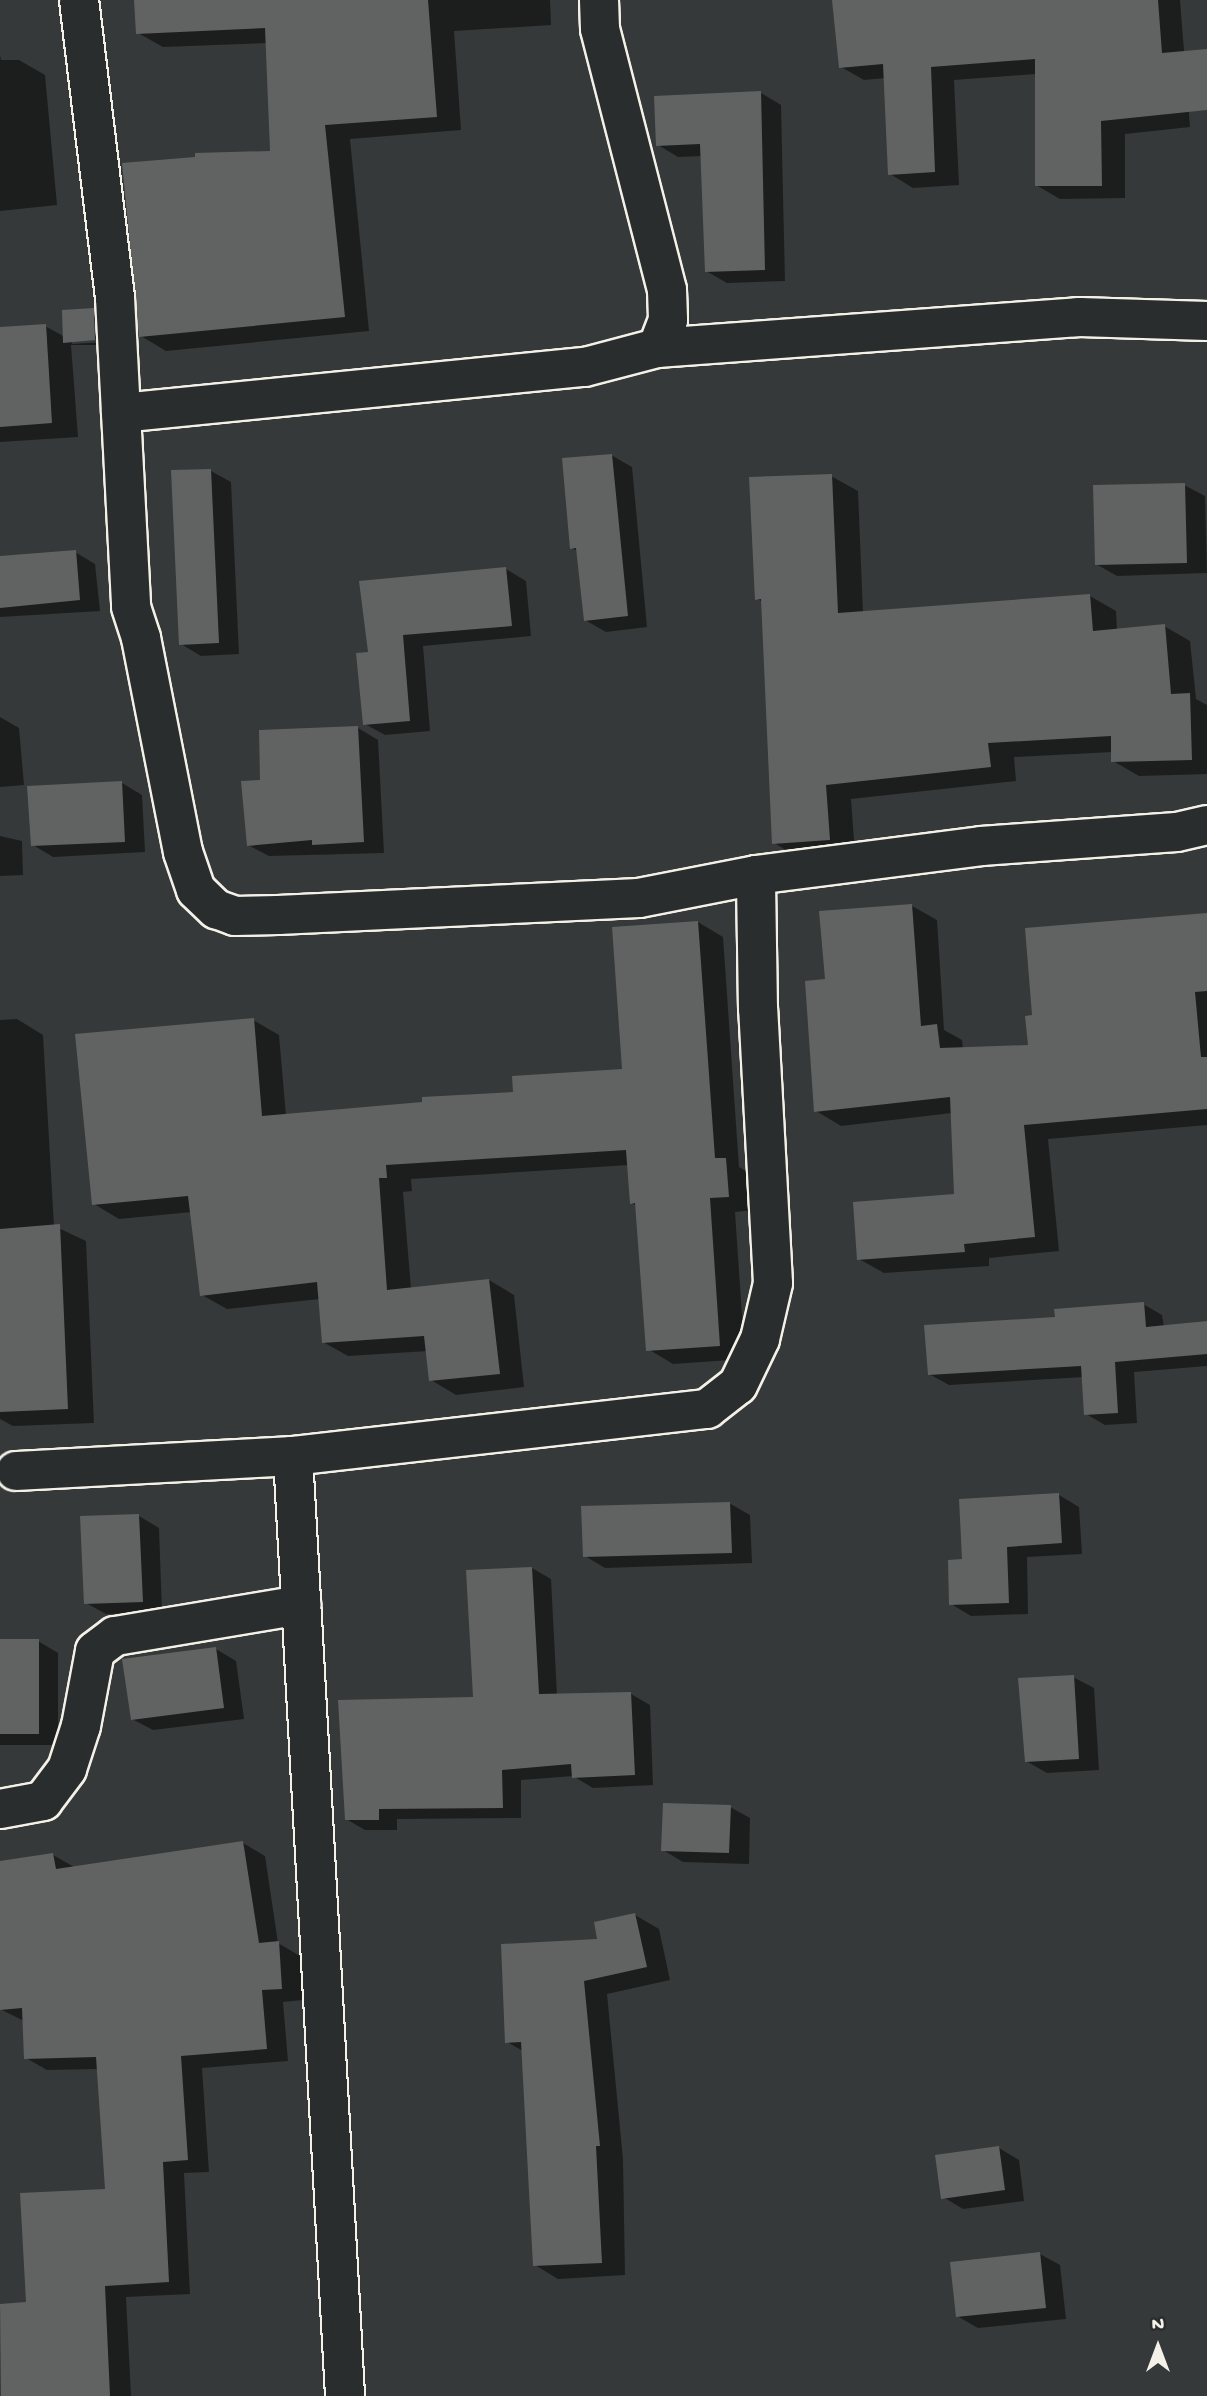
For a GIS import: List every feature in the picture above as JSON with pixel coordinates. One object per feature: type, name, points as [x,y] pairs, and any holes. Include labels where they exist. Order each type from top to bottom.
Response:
[{"type":"street","points":[[79,0],[115,298],[131,607],[141,638],[183,852],[197,890],[216,909],[235,916],[278,915],[639,898],[756,875],[981,846],[1177,832],[1207,825]]},
{"type":"street","points":[[599,0],[600,29],[667,290],[668,320],[657,348]]},
{"type":"street","points":[[121,413],[585,367],[657,348],[1080,317],[1207,321]]},
{"type":"street","points":[[16,1471],[293,1456],[708,1409],[737,1385],[760,1339],[773,1283],[758,1009],[756,875]]},
{"type":"street","points":[[293,1456],[345,2396]]},
{"type":"street","points":[[0,1809],[43,1801],[67,1769],[81,1726],[95,1651],[115,1636],[301,1605]]},
{"type":"building","points":[[134,0],[428,0],[437,117],[325,125],[345,317],[139,337],[122,163],[195,157],[195,153],[270,151],[265,28],[136,34]]},
{"type":"building","points":[[832,0],[1158,0],[1162,53],[1207,49],[1207,110],[1101,121],[1102,186],[1035,186],[1035,59],[931,67],[935,172],[888,175],[883,64],[839,68]]},
{"type":"building","points":[[761,91],[765,270],[705,272],[700,144],[656,146],[654,96]]},
{"type":"building","points":[[94,308],[95,340],[63,343],[62,310]]},
{"type":"building","points":[[46,324],[52,423],[0,427],[0,327]]},
{"type":"building","points":[[612,454],[628,616],[584,621],[576,548],[570,549],[562,458]]},
{"type":"building","points":[[211,469],[219,643],[179,645],[171,470]]},
{"type":"building","points":[[832,474],[838,613],[1090,594],[1093,631],[1165,624],[1171,694],[1190,693],[1192,760],[1111,762],[1111,736],[988,743],[991,767],[826,785],[830,840],[772,844],[761,599],[755,600],[749,477]]},
{"type":"building","points":[[1185,483],[1187,563],[1095,565],[1093,485]]},
{"type":"building","points":[[76,550],[80,600],[0,608],[0,556]]},
{"type":"building","points":[[506,567],[512,626],[403,635],[410,721],[363,725],[356,653],[368,652],[359,581]]},
{"type":"building","points":[[358,726],[364,842],[312,845],[312,840],[247,846],[241,781],[260,780],[259,730]]},
{"type":"building","points":[[122,781],[125,842],[31,846],[27,786]]},
{"type":"building","points":[[912,904],[921,1026],[937,1024],[940,1048],[1028,1045],[1025,1016],[1032,1015],[1025,928],[1207,913],[1207,991],[1195,992],[1201,1057],[1207,1057],[1207,1109],[1024,1125],[1035,1237],[964,1244],[965,1252],[857,1260],[853,1202],[954,1194],[950,1097],[814,1112],[805,981],[825,979],[819,911]]},
{"type":"building","points":[[698,921],[715,1158],[726,1158],[729,1197],[710,1198],[720,1346],[646,1351],[635,1203],[630,1204],[626,1150],[386,1165],[387,1178],[379,1178],[387,1290],[489,1279],[500,1374],[429,1381],[424,1336],[322,1343],[317,1282],[200,1296],[188,1196],[92,1205],[75,1034],[254,1018],[262,1116],[422,1102],[422,1097],[513,1092],[512,1076],[622,1069],[612,927]]},
{"type":"building","points":[[60,1224],[68,1409],[0,1412],[0,1229]]},
{"type":"building","points":[[1144,1302],[1146,1327],[1207,1321],[1207,1354],[1115,1362],[1118,1413],[1084,1415],[1081,1366],[928,1375],[924,1325],[1055,1317],[1054,1309]]},
{"type":"building","points":[[1059,1493],[1062,1543],[1007,1547],[1009,1603],[949,1605],[948,1560],[962,1559],[959,1499]]},
{"type":"building","points":[[730,1502],[732,1553],[583,1557],[581,1506]]},
{"type":"building","points":[[139,1514],[143,1602],[84,1604],[80,1516]]},
{"type":"building","points":[[532,1567],[539,1694],[631,1692],[635,1775],[572,1778],[571,1764],[502,1770],[503,1808],[379,1809],[379,1820],[345,1820],[338,1700],[473,1697],[466,1570]]},
{"type":"building","points":[[0,1639],[39,1639],[39,1734],[0,1734]]},
{"type":"building","points":[[216,1647],[224,1708],[131,1720],[122,1659]]},
{"type":"building","points":[[1074,1675],[1079,1759],[1025,1762],[1018,1678]]},
{"type":"building","points":[[663,1803],[731,1805],[729,1853],[661,1851]]},
{"type":"building","points":[[243,1841],[259,1943],[279,1941],[282,1989],[262,1990],[267,2049],[181,2056],[188,2160],[163,2162],[169,2282],[105,2286],[110,2396],[1,2396],[0,2304],[26,2302],[20,2193],[105,2189],[96,2057],[24,2059],[22,2008],[0,2010],[0,1861],[53,1853],[56,1869]]},
{"type":"building","points":[[635,1913],[647,1967],[584,1981],[600,2146],[596,2146],[602,2263],[533,2266],[521,2042],[505,2043],[501,1944],[597,1939],[594,1922]]},
{"type":"building","points":[[999,2146],[1005,2190],[941,2199],[935,2155]]},
{"type":"building","points":[[1040,2252],[1046,2308],[956,2317],[950,2262]]}]
